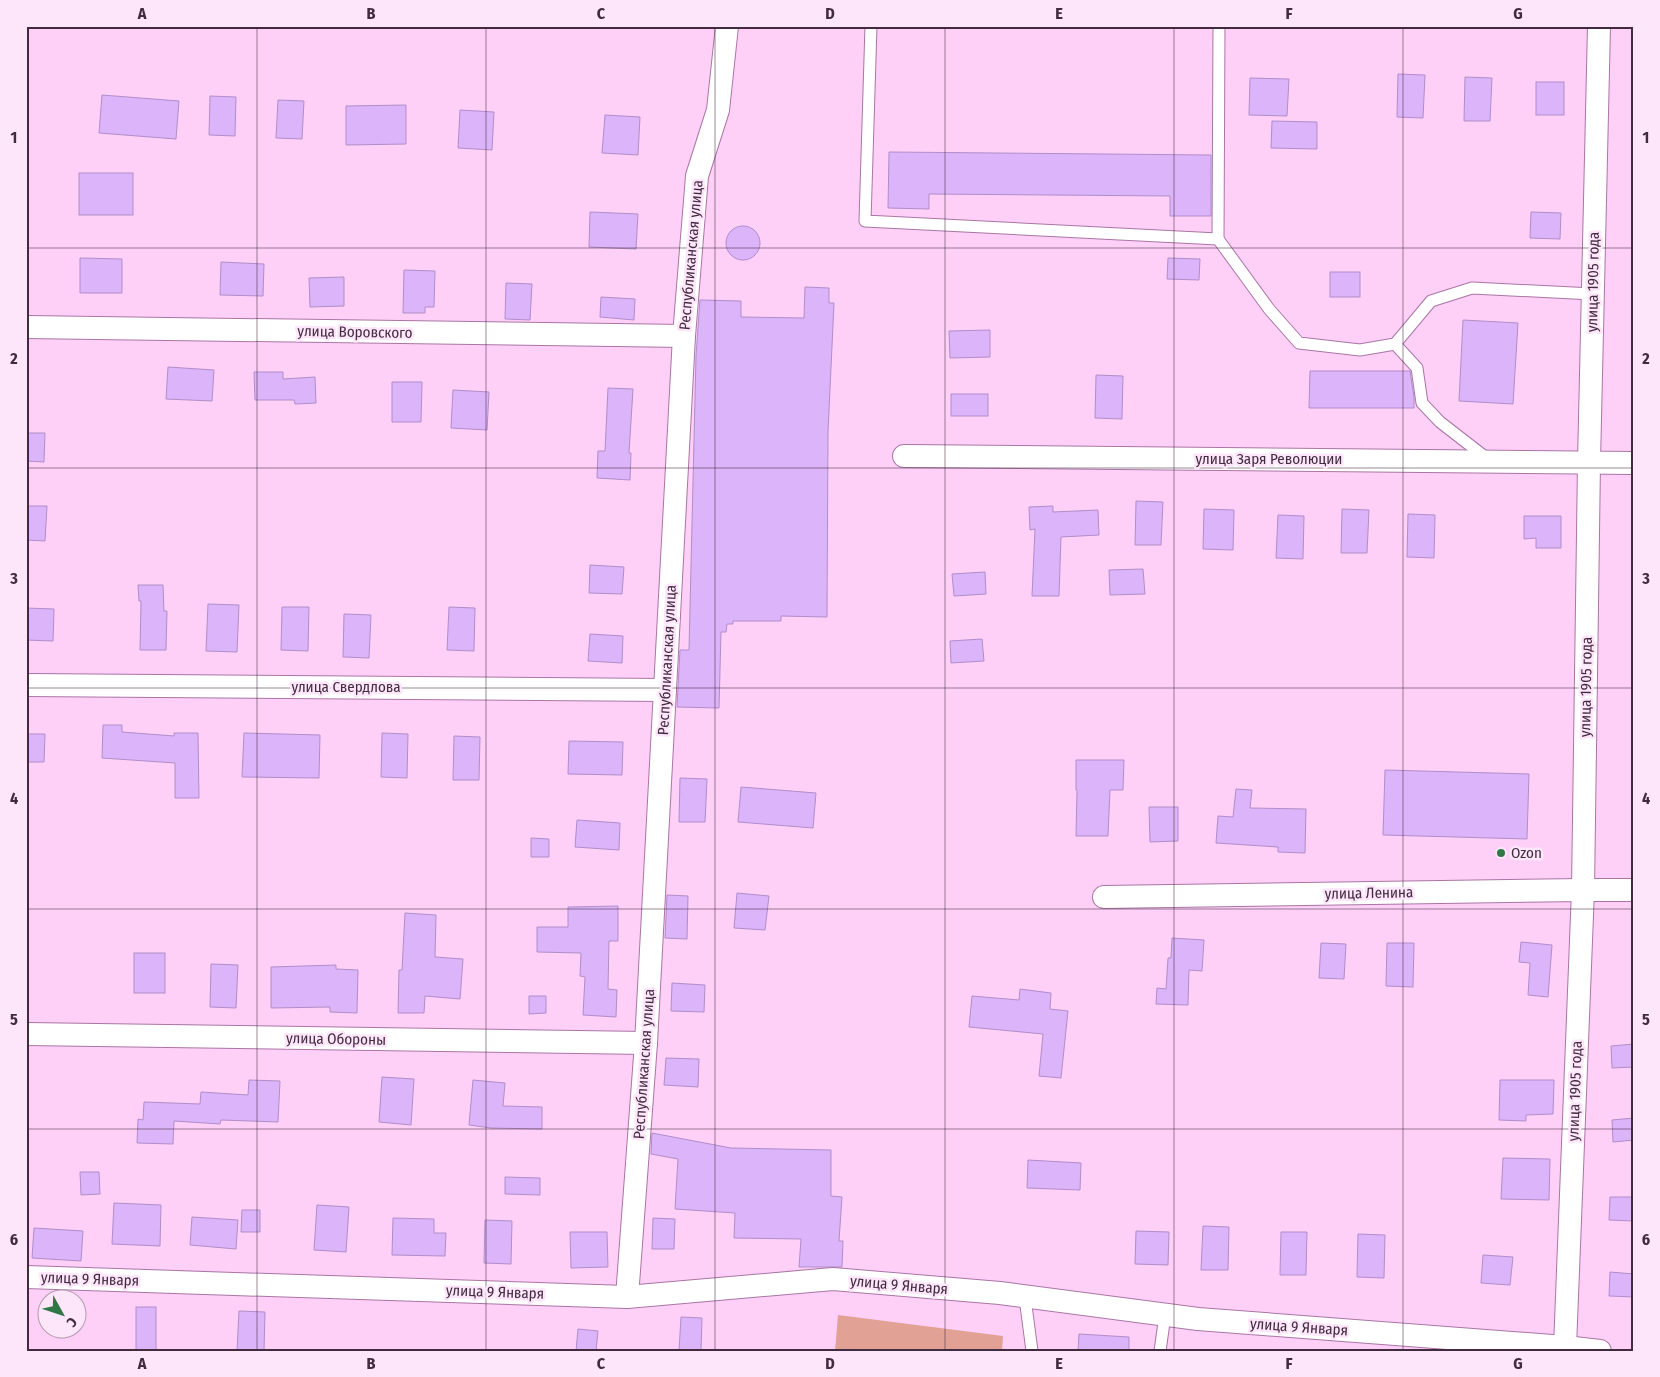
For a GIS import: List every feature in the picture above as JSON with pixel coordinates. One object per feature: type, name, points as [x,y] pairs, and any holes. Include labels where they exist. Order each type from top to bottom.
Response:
[{"type":"street","name":"Республиканская улица","points":[[627,1297],[646,1043],[684,336],[697,176],[718,110],[727,26]]},
{"type":"street","name":"улица 1905 года","points":[[1565,1349],[1584,890],[1589,462],[1599,26]]},
{"type":"street","name":"улица Воровского","points":[[26,327],[684,336]]},
{"type":"street","name":"улица Заря Революции","points":[[904,456],[1634,463]]},
{"type":"street","name":"улица Свердлова","points":[[26,685],[665,690]]},
{"type":"street","name":"улица Ленина","points":[[1104,897],[1634,890]]},
{"type":"street","name":"улица Обороны","points":[[26,1034],[646,1043]]},
{"type":"street","name":"улица 9 Января","points":[[26,1277],[627,1297],[833,1279],[1000,1293],[1025,1298],[1198,1319],[1600,1351]]},
{"type":"lane","points":[[871,26],[865,221],[1218,239]]},
{"type":"lane","points":[[1219,26],[1218,239],[1268,309],[1299,343],[1360,350],[1395,344],[1431,301],[1472,288],[1593,294]]},
{"type":"lane","points":[[1395,344],[1417,368],[1422,403],[1440,422],[1491,461]]},
{"type":"lane","points":[[1025,1298],[1032,1351]]},
{"type":"lane","points":[[1160,1351],[1165,1315]]},
{"type":"shaded area","points":[[838,1315],[1003,1336],[1002,1351],[835,1351]]},
{"type":"building","points":[[1398,74],[1425,75],[1423,118],[1397,117]]},
{"type":"building","points":[[1465,77],[1492,78],[1490,121],[1464,121]]},
{"type":"building","points":[[1250,78],[1289,79],[1287,116],[1249,115]]},
{"type":"building","points":[[1536,82],[1564,82],[1564,115],[1536,115]]},
{"type":"building","points":[[102,95],[179,101],[176,139],[99,133]]},
{"type":"building","points":[[210,96],[236,97],[235,136],[209,135]]},
{"type":"building","points":[[278,100],[304,101],[302,139],[276,138]]},
{"type":"building","points":[[406,105],[406,144],[346,145],[346,106]]},
{"type":"building","points":[[460,110],[494,112],[492,150],[458,148]]},
{"type":"building","points":[[605,115],[640,117],[638,155],[602,153]]},
{"type":"building","points":[[1272,121],[1317,122],[1317,149],[1271,148]]},
{"type":"building","points":[[889,152],[1211,155],[1211,216],[1170,216],[1170,196],[929,194],[929,209],[888,208]]},
{"type":"building","points":[[79,173],[133,173],[133,215],[79,215]]},
{"type":"building","points":[[590,212],[638,214],[636,249],[589,247]]},
{"type":"building","points":[[1531,212],[1561,213],[1560,239],[1530,238]]},
{"type":"building","points":[[743,226],[755,231],[760,243],[755,255],[743,260],[731,255],[726,243],[731,231]]},
{"type":"building","points":[[80,258],[122,259],[122,293],[80,293]]},
{"type":"building","points":[[1168,258],[1200,259],[1199,280],[1167,279]]},
{"type":"building","points":[[221,262],[264,264],[263,296],[220,295]]},
{"type":"building","points":[[404,270],[435,271],[434,307],[425,307],[425,313],[403,313]]},
{"type":"building","points":[[1330,272],[1360,272],[1360,297],[1330,297]]},
{"type":"building","points":[[344,277],[344,306],[310,307],[309,278]]},
{"type":"building","points":[[506,283],[532,284],[530,320],[505,319]]},
{"type":"building","points":[[805,287],[829,288],[829,303],[834,303],[828,432],[827,617],[781,616],[781,621],[733,621],[733,624],[727,624],[726,632],[721,632],[719,708],[677,707],[680,650],[689,650],[696,356],[700,300],[741,301],[741,317],[804,318]]},
{"type":"building","points":[[601,297],[635,299],[634,320],[600,317]]},
{"type":"building","points":[[1463,320],[1518,323],[1513,404],[1459,401]]},
{"type":"building","points":[[990,330],[990,357],[950,358],[949,331]]},
{"type":"building","points":[[168,367],[214,370],[212,401],[166,399]]},
{"type":"building","points":[[1310,371],[1410,371],[1414,408],[1309,408]]},
{"type":"building","points":[[254,372],[283,372],[283,379],[315,377],[316,403],[295,404],[294,400],[255,400]]},
{"type":"building","points":[[1096,375],[1123,376],[1122,419],[1095,418]]},
{"type":"building","points":[[392,382],[422,382],[421,422],[392,422]]},
{"type":"building","points":[[608,388],[633,389],[629,453],[631,453],[630,480],[597,478],[598,451],[605,451]]},
{"type":"building","points":[[453,390],[489,392],[487,430],[451,428]]},
{"type":"building","points":[[951,394],[988,394],[988,416],[951,416]]},
{"type":"building","points":[[26,433],[45,433],[44,462],[26,461]]},
{"type":"building","points":[[1136,501],[1163,502],[1161,545],[1135,545]]},
{"type":"building","points":[[26,506],[47,506],[45,541],[26,540]]},
{"type":"building","points":[[1053,506],[1053,512],[1098,510],[1099,535],[1061,537],[1059,596],[1032,596],[1035,529],[1030,530],[1029,507]]},
{"type":"building","points":[[1204,509],[1234,510],[1233,550],[1203,549]]},
{"type":"building","points":[[1342,509],[1369,510],[1367,553],[1341,553]]},
{"type":"building","points":[[1408,514],[1435,515],[1434,558],[1407,557]]},
{"type":"building","points":[[1278,515],[1304,516],[1303,559],[1276,558]]},
{"type":"building","points":[[1524,516],[1561,516],[1561,548],[1536,548],[1536,538],[1524,539]]},
{"type":"building","points":[[590,565],[624,567],[622,594],[589,593]]},
{"type":"building","points":[[1143,569],[1145,594],[1110,595],[1109,570]]},
{"type":"building","points":[[985,572],[986,594],[954,596],[952,574]]},
{"type":"building","points":[[138,585],[163,585],[164,611],[167,611],[166,650],[140,650],[141,601],[139,601]]},
{"type":"building","points":[[208,604],[239,605],[237,652],[206,651]]},
{"type":"building","points":[[282,607],[309,607],[308,651],[281,650]]},
{"type":"building","points":[[449,607],[475,608],[474,651],[447,650]]},
{"type":"building","points":[[26,608],[54,609],[53,641],[26,640]]},
{"type":"building","points":[[344,614],[371,615],[369,658],[343,657]]},
{"type":"building","points":[[590,634],[623,636],[622,663],[588,661]]},
{"type":"building","points":[[982,639],[984,661],[951,663],[950,641]]},
{"type":"building","points":[[103,725],[122,725],[122,732],[174,736],[174,733],[198,733],[199,798],[175,798],[175,763],[102,758]]},
{"type":"building","points":[[244,733],[320,735],[319,778],[242,777]]},
{"type":"building","points":[[382,733],[408,734],[407,778],[381,777]]},
{"type":"building","points":[[26,734],[45,734],[44,762],[26,762]]},
{"type":"building","points":[[454,736],[480,737],[479,780],[453,780]]},
{"type":"building","points":[[569,741],[623,742],[622,775],[568,774]]},
{"type":"building","points":[[1076,760],[1124,760],[1123,790],[1110,790],[1108,836],[1076,836]]},
{"type":"building","points":[[1385,770],[1529,774],[1527,839],[1383,835]]},
{"type":"building","points":[[680,778],[707,779],[705,822],[679,822]]},
{"type":"building","points":[[741,787],[816,793],[813,828],[738,822]]},
{"type":"building","points":[[1236,789],[1252,790],[1250,808],[1306,809],[1305,853],[1278,852],[1278,847],[1216,843],[1218,816],[1233,817]]},
{"type":"building","points":[[1149,807],[1178,807],[1178,841],[1150,842]]},
{"type":"building","points":[[577,820],[620,823],[619,850],[575,847]]},
{"type":"building","points":[[531,838],[549,839],[549,857],[531,857]]},
{"type":"building","points":[[737,893],[769,896],[765,930],[734,928]]},
{"type":"building","points":[[667,895],[688,896],[687,939],[665,938]]},
{"type":"building","points":[[618,906],[618,941],[609,941],[608,989],[617,990],[616,1017],[583,1015],[585,977],[580,976],[581,953],[537,952],[537,927],[568,927],[568,907]]},
{"type":"building","points":[[405,913],[436,915],[435,957],[463,959],[460,999],[425,996],[424,1013],[398,1013],[399,970],[402,970]]},
{"type":"building","points":[[1172,938],[1204,940],[1202,971],[1189,970],[1188,1005],[1156,1004],[1157,988],[1166,989],[1168,958],[1171,958]]},
{"type":"building","points":[[1521,942],[1552,945],[1548,997],[1528,995],[1530,963],[1519,962]]},
{"type":"building","points":[[1321,943],[1346,944],[1344,979],[1319,978]]},
{"type":"building","points":[[1387,943],[1414,943],[1413,987],[1386,986]]},
{"type":"building","points":[[134,953],[165,953],[165,993],[134,993]]},
{"type":"building","points":[[211,964],[238,965],[236,1008],[210,1007]]},
{"type":"building","points":[[336,965],[336,969],[358,970],[357,1013],[330,1012],[330,1007],[271,1008],[271,967]]},
{"type":"building","points":[[672,983],[705,985],[704,1012],[671,1011]]},
{"type":"building","points":[[1020,989],[1051,993],[1050,1009],[1068,1011],[1061,1078],[1039,1076],[1043,1034],[969,1027],[972,996],[1019,1000]]},
{"type":"building","points":[[529,996],[546,996],[546,1013],[529,1014]]},
{"type":"building","points":[[1634,1044],[1634,1067],[1612,1068],[1611,1046]]},
{"type":"building","points":[[666,1058],[699,1059],[698,1087],[664,1085]]},
{"type":"building","points":[[382,1077],[414,1079],[411,1125],[379,1122]]},
{"type":"building","points":[[249,1080],[280,1081],[278,1122],[221,1120],[220,1124],[174,1121],[173,1144],[137,1143],[138,1119],[143,1120],[144,1102],[200,1104],[201,1092],[248,1095]]},
{"type":"building","points":[[473,1080],[505,1083],[503,1106],[542,1107],[542,1129],[491,1128],[469,1125]]},
{"type":"building","points":[[1500,1080],[1554,1080],[1553,1114],[1526,1115],[1526,1121],[1499,1120]]},
{"type":"building","points":[[1634,1118],[1634,1140],[1613,1142],[1612,1120]]},
{"type":"building","points":[[652,1133],[731,1148],[831,1150],[831,1196],[842,1197],[839,1241],[843,1241],[842,1267],[799,1267],[801,1239],[734,1238],[735,1213],[675,1209],[678,1159],[651,1154]]},
{"type":"building","points":[[1503,1158],[1550,1159],[1549,1200],[1501,1199]]},
{"type":"building","points":[[1028,1160],[1081,1163],[1080,1190],[1027,1188]]},
{"type":"building","points":[[80,1172],[99,1172],[100,1194],[81,1195]]},
{"type":"building","points":[[505,1177],[540,1178],[540,1195],[505,1194]]},
{"type":"building","points":[[1610,1197],[1634,1197],[1634,1221],[1609,1220]]},
{"type":"building","points":[[114,1203],[161,1205],[160,1246],[112,1244]]},
{"type":"building","points":[[317,1205],[349,1207],[346,1252],[314,1250]]},
{"type":"building","points":[[242,1210],[260,1210],[260,1232],[241,1232]]},
{"type":"building","points":[[192,1217],[238,1220],[236,1249],[190,1245]]},
{"type":"building","points":[[393,1218],[434,1219],[434,1233],[446,1233],[445,1256],[392,1255]]},
{"type":"building","points":[[653,1218],[675,1219],[674,1249],[652,1249]]},
{"type":"building","points":[[485,1220],[512,1221],[511,1264],[484,1263]]},
{"type":"building","points":[[1203,1226],[1229,1227],[1228,1270],[1201,1270]]},
{"type":"building","points":[[34,1228],[83,1231],[81,1261],[32,1258]]},
{"type":"building","points":[[1136,1231],[1169,1232],[1168,1265],[1135,1264]]},
{"type":"building","points":[[570,1232],[607,1232],[608,1267],[571,1268]]},
{"type":"building","points":[[1281,1232],[1307,1232],[1306,1275],[1280,1275]]},
{"type":"building","points":[[1358,1234],[1385,1235],[1384,1278],[1357,1277]]},
{"type":"building","points":[[1483,1255],[1513,1257],[1510,1285],[1481,1283]]},
{"type":"building","points":[[1610,1272],[1634,1274],[1634,1297],[1609,1296]]},
{"type":"building","points":[[136,1307],[156,1307],[156,1351],[136,1351]]},
{"type":"building","points":[[239,1311],[265,1312],[264,1351],[237,1351]]},
{"type":"building","points":[[681,1317],[702,1318],[701,1351],[679,1351]]},
{"type":"building","points":[[578,1329],[598,1331],[596,1351],[576,1351]]},
{"type":"building","points":[[1079,1334],[1129,1337],[1129,1351],[1078,1351]]},
{"type":"place","name":"Ozon","points":[[1501,853]]}]
